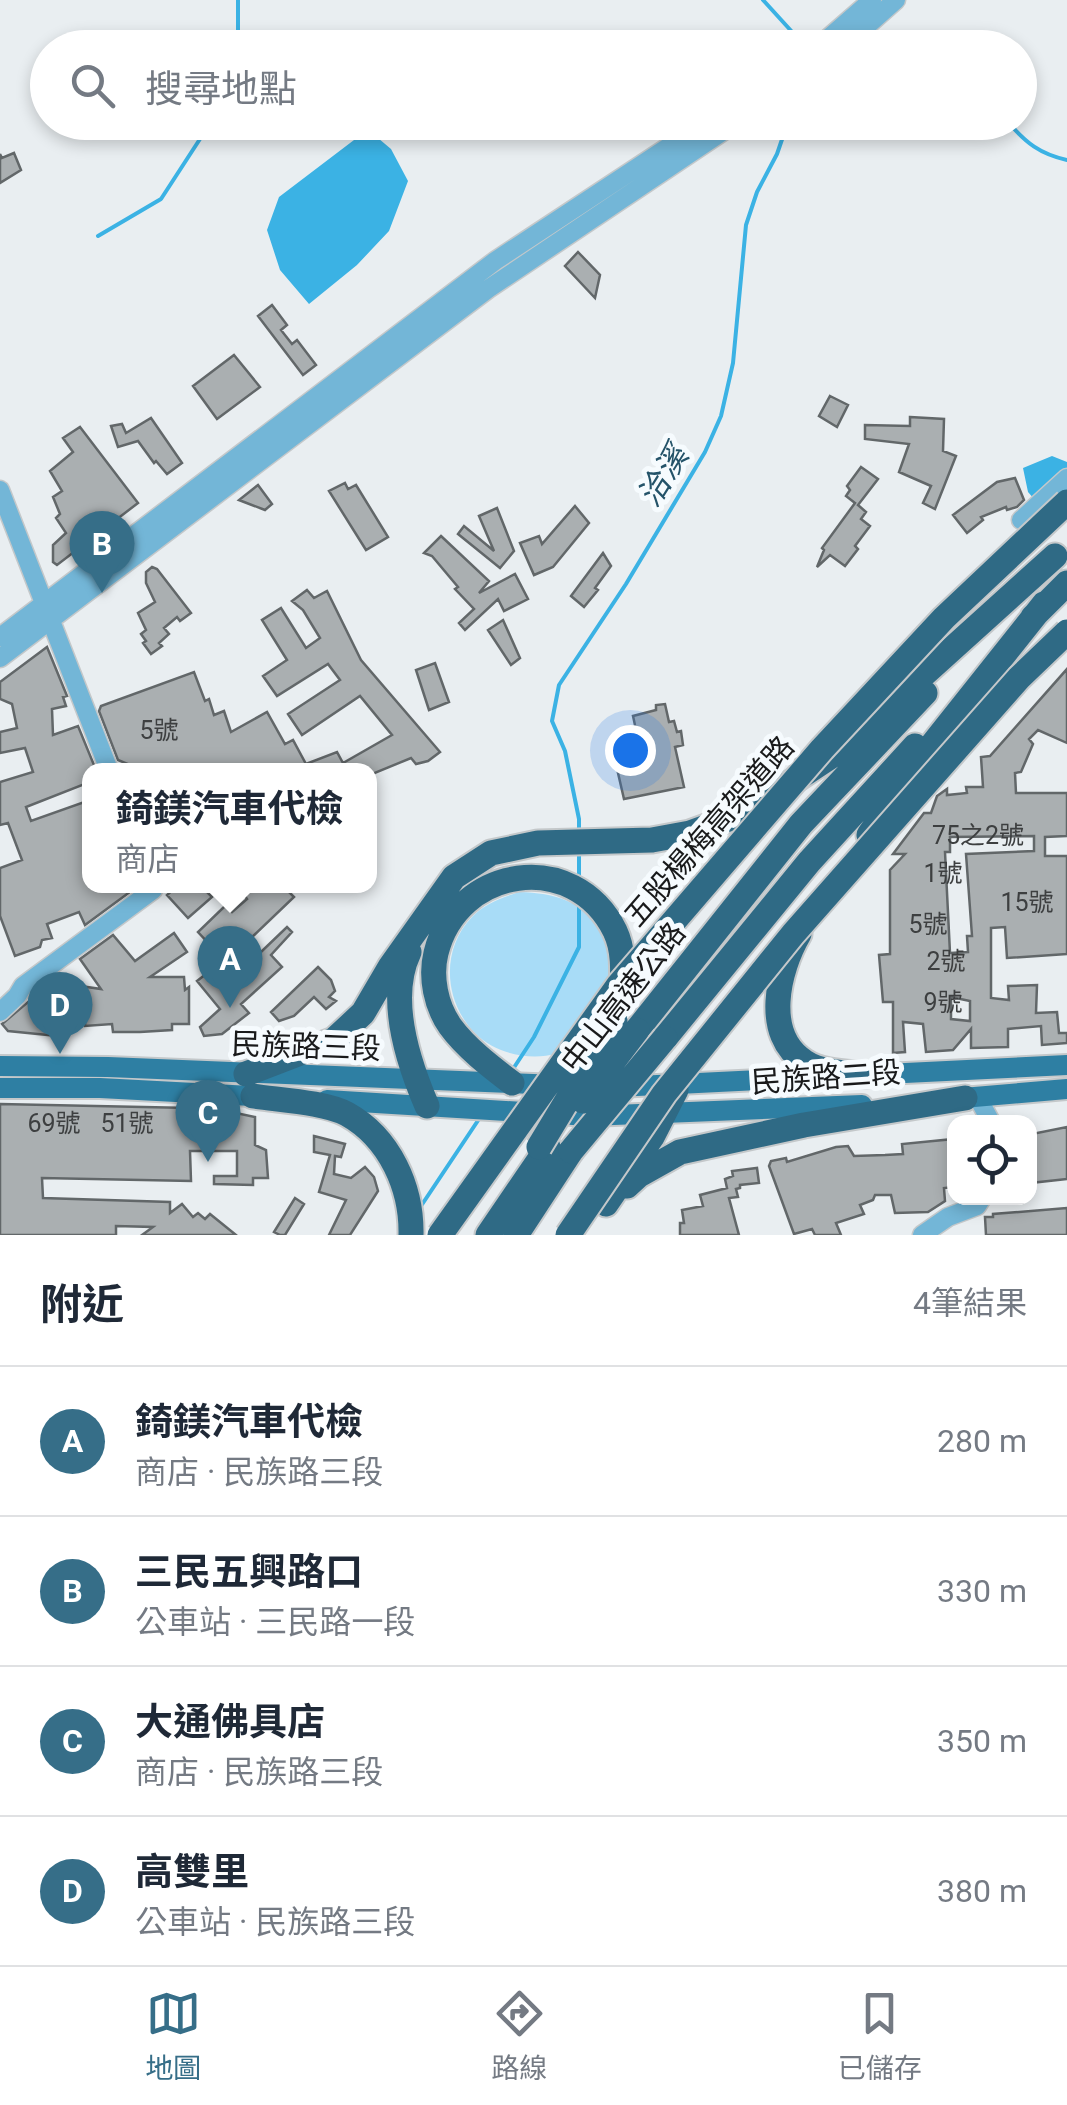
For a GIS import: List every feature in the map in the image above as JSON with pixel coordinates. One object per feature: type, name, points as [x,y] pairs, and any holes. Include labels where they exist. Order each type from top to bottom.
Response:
[{"type":"highway","name":"五股楊梅高架道路","points":[[440,1235],[566,1055],[631,972],[835,734],[944,618],[1067,502]]},
{"type":"highway","points":[[250,1085],[334,1040],[363,1013],[454,877],[491,853],[538,843],[652,840],[690,833],[745,813],[840,751],[1061,551]]},
{"type":"highway","name":"中山高速公路","points":[[626,1026],[801,824],[1061,551]]},
{"type":"highway","name":"中山高速公路","points":[[516,1235],[553,1149],[665,1038],[809,862],[1067,583]]},
{"type":"highway","points":[[866,1075],[809,1065],[796,1055],[782,1032],[776,1006],[790,949],[932,745],[1044,604]]},
{"type":"highway","points":[[568,1235],[664,1094],[813,914],[1019,678],[1067,632]]},
{"type":"highway","points":[[488,1235],[553,1149],[626,1026],[624,962],[616,932],[598,906],[573,887],[543,878],[512,878],[482,888],[457,908],[440,935],[433,966],[436,997],[450,1026],[512,1083]]},
{"type":"highway","points":[[427,1106],[404,1036],[400,994],[403,964],[428,911]]},
{"type":"highway","points":[[606,1204],[652,1138],[679,1085],[813,914]]},
{"type":"highway","points":[[250,1085],[345,1112],[372,1132],[400,1172],[408,1199],[411,1235]]},
{"type":"highway","points":[[576,1235],[638,1175],[680,1152],[769,1132],[971,1098]]},
{"type":"main road","name":"民族路二段","points":[[610,1087],[1067,1065]]},
{"type":"main road","name":"民族路三段","points":[[0,1066],[108,1067],[427,1106],[589,1116]]},
{"type":"main road","name":"民族路三段","points":[[0,1088],[416,1080],[610,1087]]},
{"type":"main road","name":"民族路二段","points":[[589,1116],[663,1116],[1067,1089]]},
{"type":"street","points":[[837,30],[872,0]]},
{"type":"street","points":[[862,30],[896,0]]},
{"type":"street","points":[[0,658],[48,611],[495,262],[679,140]]},
{"type":"street","points":[[0,637],[48,611],[524,262],[709,140]]},
{"type":"street","points":[[1021,520],[1067,478]]},
{"type":"street","points":[[0,490],[106,763]]},
{"type":"street","points":[[0,1012],[23,986],[145,893]]},
{"type":"street","points":[[971,1098],[985,1115]]},
{"type":"street","points":[[922,1235],[948,1217],[978,1205]]},
{"type":"shaded area","points":[[519,892],[545,894],[578,906],[608,942],[614,961],[613,978],[583,1036],[565,1051],[552,1055],[524,1056],[486,1042],[465,1021],[452,992],[451,960],[462,930],[482,908]]},
{"type":"water","points":[[354,140],[380,140],[391,149],[408,181],[389,231],[357,265],[309,304],[280,270],[267,230],[279,197]]},
{"type":"water","points":[[1052,456],[1067,462],[1067,470],[1035,500],[1028,492],[1023,468]]},
{"type":"building","points":[[14,153],[21,170],[0,183],[0,154],[2,158]]},
{"type":"building","points":[[578,252],[600,275],[595,298],[565,266]]},
{"type":"building","points":[[272,305],[287,325],[281,330],[292,344],[297,340],[316,365],[303,375],[258,316]]},
{"type":"building","points":[[234,355],[260,387],[217,419],[193,386]]},
{"type":"building","points":[[830,396],[848,405],[837,427],[819,416]]},
{"type":"building","points":[[910,417],[944,419],[943,451],[956,456],[935,509],[923,503],[931,486],[899,472],[909,444],[865,439],[865,425],[910,426]]},
{"type":"building","points":[[151,418],[182,463],[167,474],[138,441],[118,447],[111,426],[122,424],[126,433]]},
{"type":"building","points":[[80,427],[138,503],[57,565],[53,562],[53,545],[66,533],[56,518],[60,514],[53,497],[62,491],[50,471],[73,452],[63,438]]},
{"type":"building","points":[[861,467],[878,479],[858,505],[866,512],[861,519],[870,526],[845,566],[830,555],[817,567],[822,548],[855,503],[846,496],[850,490],[847,486]]},
{"type":"building","points":[[1015,478],[1024,500],[1017,507],[981,517],[983,520],[967,533],[953,515],[997,482]]},
{"type":"building","points":[[345,483],[348,489],[356,485],[388,537],[366,550],[329,491]]},
{"type":"building","points":[[258,485],[272,504],[265,510],[239,500]]},
{"type":"building","points":[[575,506],[589,523],[553,567],[534,575],[520,543],[539,536],[542,544]]},
{"type":"building","points":[[497,508],[514,551],[500,568],[458,534],[464,526],[494,551],[479,516]]},
{"type":"building","points":[[441,536],[489,581],[479,593],[515,574],[528,599],[504,611],[498,599],[465,630],[459,623],[474,609],[432,556],[424,553]]},
{"type":"building","points":[[603,553],[611,566],[584,607],[571,596]]},
{"type":"building","points":[[152,567],[191,613],[180,621],[177,617],[164,628],[169,634],[151,654],[143,643],[146,641],[141,634],[146,630],[138,613],[155,602],[146,583],[146,572]]},
{"type":"building","points":[[307,590],[314,598],[327,591],[361,660],[440,752],[428,761],[416,764],[411,758],[377,772],[377,763],[343,763],[392,735],[360,696],[302,735],[288,714],[340,680],[328,664],[277,696],[263,676],[287,660],[262,620],[281,608],[306,648],[320,638],[303,610],[292,601]]},
{"type":"building","points":[[503,620],[520,658],[511,665],[488,630]]},
{"type":"building","points":[[47,647],[67,696],[63,697],[66,706],[52,709],[53,735],[78,726],[93,763],[82,763],[82,785],[26,807],[31,821],[82,803],[82,893],[128,893],[85,925],[79,912],[47,924],[52,938],[15,956],[0,916],[0,868],[22,860],[8,823],[0,825],[0,782],[33,772],[25,748],[0,753],[0,732],[17,728],[12,704],[0,699],[0,682]]},
{"type":"building","points":[[435,663],[449,702],[429,710],[416,670]]},
{"type":"building","points":[[1067,669],[1067,743],[1038,730],[1029,739],[1033,744],[1021,772],[1015,773],[1016,793],[1067,793],[1067,836],[1045,837],[1045,856],[1067,856],[1067,954],[1007,958],[1005,927],[991,928],[991,998],[1009,1000],[1008,986],[1037,985],[1036,1013],[1057,1012],[1059,1033],[1067,1033],[1067,1043],[1042,1045],[1041,1026],[1008,1029],[1008,1047],[971,1048],[971,1029],[953,1050],[926,1052],[923,1024],[903,1022],[905,1052],[893,1053],[893,1002],[883,1002],[879,955],[890,954],[890,870],[905,854],[893,854],[924,813],[931,813],[937,796],[947,789],[947,795],[967,793],[966,787],[983,787],[981,757],[990,756]],"holes":[[[1034,836],[1034,851],[966,854],[972,936],[967,936],[968,952],[950,953],[945,852],[950,852],[950,837]],[[951,997],[970,1001],[970,1021],[951,1019]]]},
{"type":"building","points":[[194,672],[205,701],[209,699],[214,715],[224,711],[231,732],[267,712],[285,744],[293,740],[305,763],[125,763],[118,760],[99,711],[101,706]]},
{"type":"building","points":[[665,704],[669,722],[674,721],[677,732],[681,731],[683,745],[675,747],[684,787],[624,799],[615,760],[641,753],[633,716]]},
{"type":"building","points":[[337,752],[343,763],[309,763]]},
{"type":"building","points":[[208,893],[212,897],[188,918],[167,895]]},
{"type":"building","points":[[243,893],[290,893],[294,897],[248,941],[261,952],[287,927],[292,932],[271,955],[282,967],[241,1004],[249,1013],[222,1034],[204,1036],[200,1027],[220,1009],[197,981],[224,960],[198,932],[225,906],[232,912],[247,899]]},
{"type":"building","points":[[174,933],[187,952],[150,977],[184,977],[185,990],[189,987],[189,1024],[172,1024],[172,1030],[140,1032],[113,1032],[112,1024],[85,1026],[85,993],[65,1021],[73,1029],[67,1037],[8,1031],[2,1024],[60,975],[67,984],[101,989],[80,959],[113,935],[135,961]]},
{"type":"building","points":[[318,967],[331,980],[335,991],[329,997],[336,1001],[326,1009],[314,997],[294,1016],[279,1021],[271,1012]]},
{"type":"building","points":[[0,1104],[191,1108],[255,1117],[255,1145],[266,1150],[268,1178],[253,1178],[253,1185],[214,1184],[214,1176],[237,1176],[237,1151],[190,1151],[191,1181],[42,1178],[43,1198],[170,1202],[170,1213],[182,1204],[193,1217],[198,1213],[205,1219],[210,1214],[236,1235],[142,1235],[153,1227],[116,1226],[116,1235],[0,1235]]},
{"type":"building","points":[[1067,1127],[1067,1179],[1037,1182],[1037,1133]]},
{"type":"building","points":[[314,1136],[345,1144],[341,1157],[335,1156],[334,1174],[351,1178],[365,1167],[374,1177],[378,1191],[350,1235],[329,1235],[346,1200],[319,1192],[330,1155],[314,1152]]},
{"type":"building","points":[[947,1140],[945,1201],[928,1212],[895,1213],[891,1195],[875,1195],[873,1200],[860,1205],[864,1214],[836,1223],[841,1235],[815,1235],[812,1229],[794,1234],[769,1166],[771,1161],[786,1158],[787,1162],[848,1146],[854,1156],[903,1154],[902,1144]]},
{"type":"building","points":[[757,1168],[759,1183],[740,1185],[736,1189],[738,1197],[729,1198],[739,1235],[680,1235],[680,1223],[684,1223],[682,1210],[703,1206],[700,1195],[727,1188],[725,1179],[733,1176],[732,1171]]},
{"type":"building","points":[[295,1198],[304,1204],[285,1235],[274,1232]]},
{"type":"building","points":[[1067,1208],[1067,1235],[986,1235],[985,1217],[993,1214]]},
{"type":"waterway","name":"洽溪","points":[[238,0],[238,30]]},
{"type":"waterway","name":"洽溪","points":[[763,0],[790,30]]},
{"type":"waterway","name":"洽溪","points":[[98,236],[161,199],[199,140]]},
{"type":"waterway","name":"洽溪","points":[[579,834],[565,751],[552,721],[559,685],[626,584],[705,452],[721,416],[733,363],[746,225],[782,140]]},
{"type":"waterway","points":[[1026,140],[1067,160]]},
{"type":"waterway","name":"洽溪","points":[[579,853],[579,879]]},
{"type":"waterway","name":"洽溪","points":[[513,1069],[534,1037],[579,947],[579,905]]},
{"type":"waterway","name":"洽溪","points":[[419,1209],[479,1119]]},
{"type":"place","name":"三民五興路口","points":[[102,593]]},
{"type":"place","name":"錡鎂汽車代檢","points":[[230,1008]]},
{"type":"place","name":"高雙里","points":[[60,1054]]},
{"type":"place","name":"大通佛具店","points":[[208,1162]]}]
